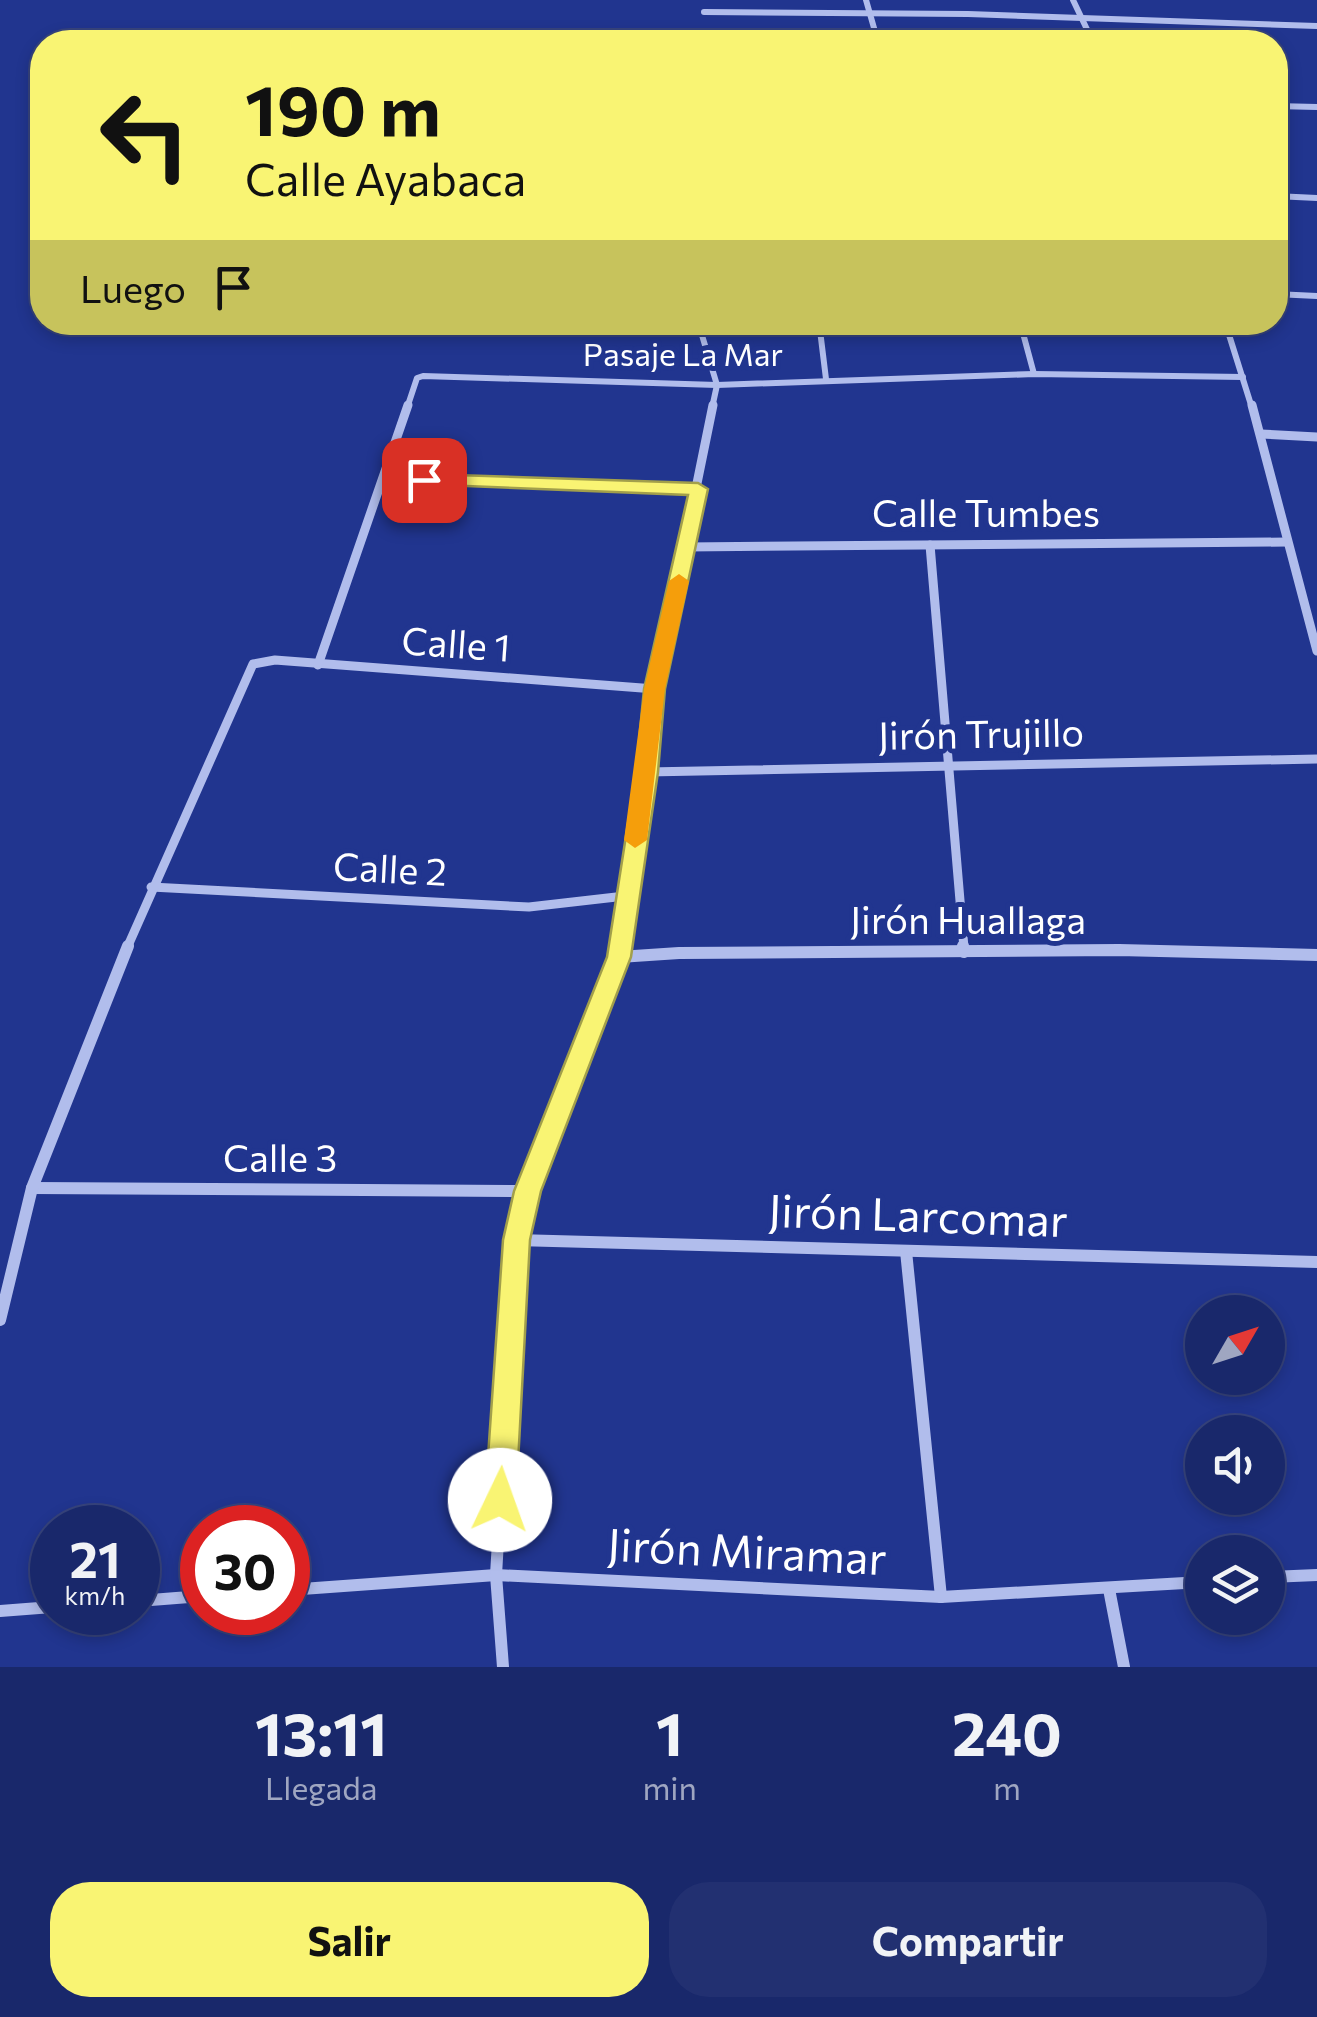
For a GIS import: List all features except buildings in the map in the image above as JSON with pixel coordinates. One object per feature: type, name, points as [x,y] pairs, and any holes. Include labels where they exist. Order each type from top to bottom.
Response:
[{"type":"street","points":[[866,0],[874,30]]},
{"type":"street","points":[[1073,0],[1087,30]]},
{"type":"street","points":[[704,12],[1080,17],[1317,26]]},
{"type":"street","points":[[1288,106],[1317,107]]},
{"type":"street","points":[[1288,197],[1317,198]]},
{"type":"street","points":[[1288,295],[1317,296]]},
{"type":"street","points":[[502,1667],[496,1575],[516,1240],[528,1191],[619,957],[647,772],[655,689],[718,384],[702,335]]},
{"type":"street","points":[[821,335],[826,379]]},
{"type":"street","points":[[1024,335],[1034,374]]},
{"type":"street","points":[[1229,335],[1262,434],[1317,651]]},
{"type":"street","name":"Pasaje La Mar","points":[[384,478],[417,378],[424,376],[718,384],[1034,374],[1243,377]]},
{"type":"street","points":[[1262,434],[1317,437]]},
{"type":"street","points":[[318,665],[384,478],[698,489]]},
{"type":"street","name":"Calle Tumbes","points":[[686,546],[1287,542]]},
{"type":"street","points":[[930,545],[964,952]]},
{"type":"street","points":[[1302,598],[1317,599]]},
{"type":"street","name":"Calle 1","points":[[151,887],[253,664],[274,660],[655,689]]},
{"type":"street","name":"Jirón Trujillo","points":[[647,772],[1317,758]]},
{"type":"street","points":[[0,1320],[32,1188],[151,887]]},
{"type":"street","name":"Calle 2","points":[[151,887],[528,907],[626,896]]},
{"type":"street","name":"Jirón Huallaga","points":[[619,957],[1119,950],[1317,956]]},
{"type":"street","name":"Calle 3","points":[[32,1188],[528,1191]]},
{"type":"street","name":"Jirón Larcomar","points":[[516,1240],[1317,1262]]},
{"type":"street","points":[[906,1252],[942,1597]]},
{"type":"street","name":"Jirón Miramar","points":[[310,1588],[496,1575],[942,1597],[1185,1583]]},
{"type":"street","points":[[1285,1576],[1317,1575]]},
{"type":"street","points":[[1109,1590],[1124,1667]]},
{"type":"street","points":[[0,1611],[30,1609]]},
{"type":"slow traffic","points":[[635,840],[655,689],[679,581]]},
{"type":"route","points":[[424,480],[698,489],[655,689],[647,772],[619,957],[528,1191],[516,1240],[500,1500]]}]
